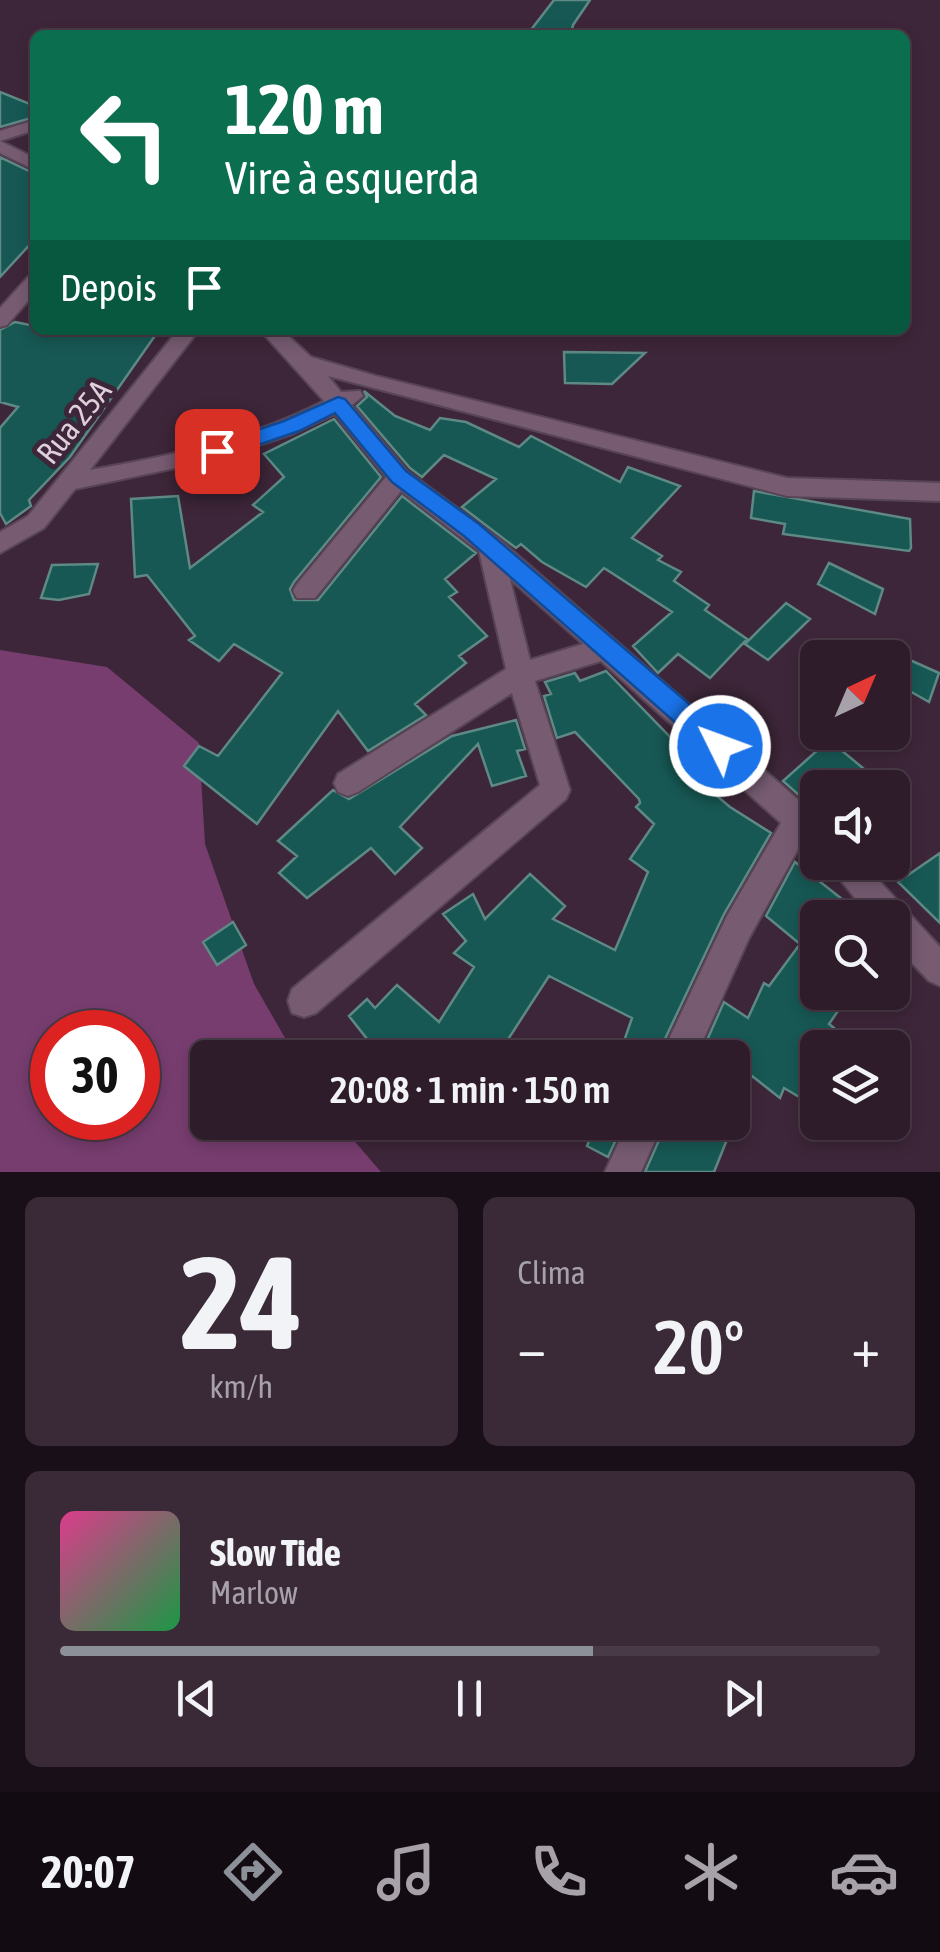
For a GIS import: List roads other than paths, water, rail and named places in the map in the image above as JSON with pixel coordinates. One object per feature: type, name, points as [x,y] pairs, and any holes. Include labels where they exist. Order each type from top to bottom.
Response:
[{"type":"street","points":[[1,145],[30,129]]},
{"type":"street","points":[[1,145],[30,162]]},
{"type":"street","points":[[0,320],[30,287]]},
{"type":"street","name":"Rua 25A","points":[[0,544],[36,522],[185,335]]},
{"type":"street","points":[[275,335],[304,362],[399,477],[490,546],[800,819]]},
{"type":"street","points":[[304,362],[374,384],[788,487],[940,492]]},
{"type":"street","points":[[68,482],[184,461],[267,435],[374,384]]},
{"type":"street","points":[[306,591],[399,477]]},
{"type":"street","points":[[304,1000],[556,790],[520,674],[490,546]]},
{"type":"street","points":[[348,784],[520,674],[607,648]]},
{"type":"street","points":[[685,1040],[738,928],[800,840]]},
{"type":"street","points":[[857,880],[876,900]]},
{"type":"street","points":[[910,938],[940,970]]},
{"type":"street","points":[[623,1172],[638,1140]]}]
